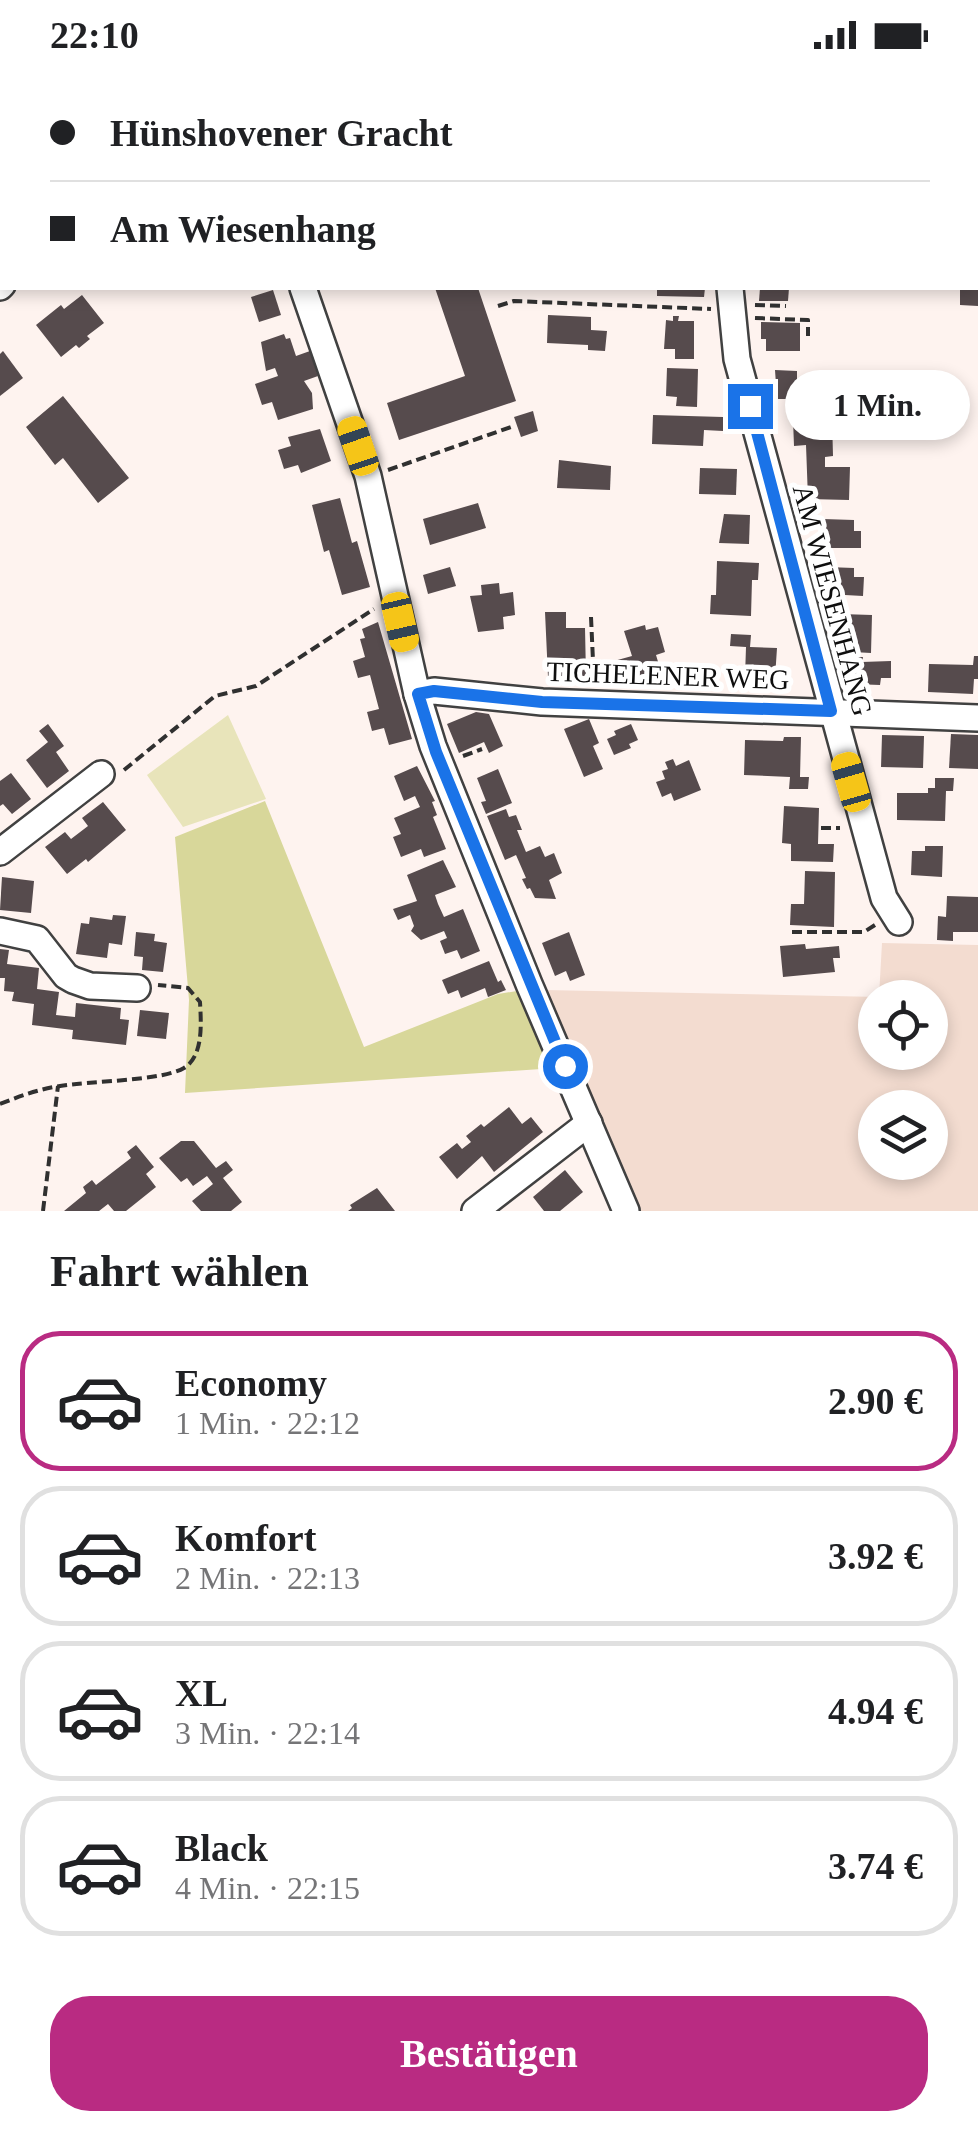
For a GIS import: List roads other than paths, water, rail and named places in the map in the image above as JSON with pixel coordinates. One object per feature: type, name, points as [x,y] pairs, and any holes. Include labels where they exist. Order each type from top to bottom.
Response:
[{"type":"street","points":[[304,290],[368,476],[418,694],[436,752],[626,1211]]},
{"type":"street","name":"AM WIESENHANG","points":[[730,304],[737,359],[831,711],[884,898],[896,917]]},
{"type":"street","name":"TICHELENER WEG","points":[[418,694],[434,691],[542,702],[978,718]]},
{"type":"street","points":[[0,852],[101,774]]},
{"type":"street","points":[[0,931],[37,940],[73,980],[90,986],[137,988]]},
{"type":"street","points":[[475,1211],[589,1123]]}]
